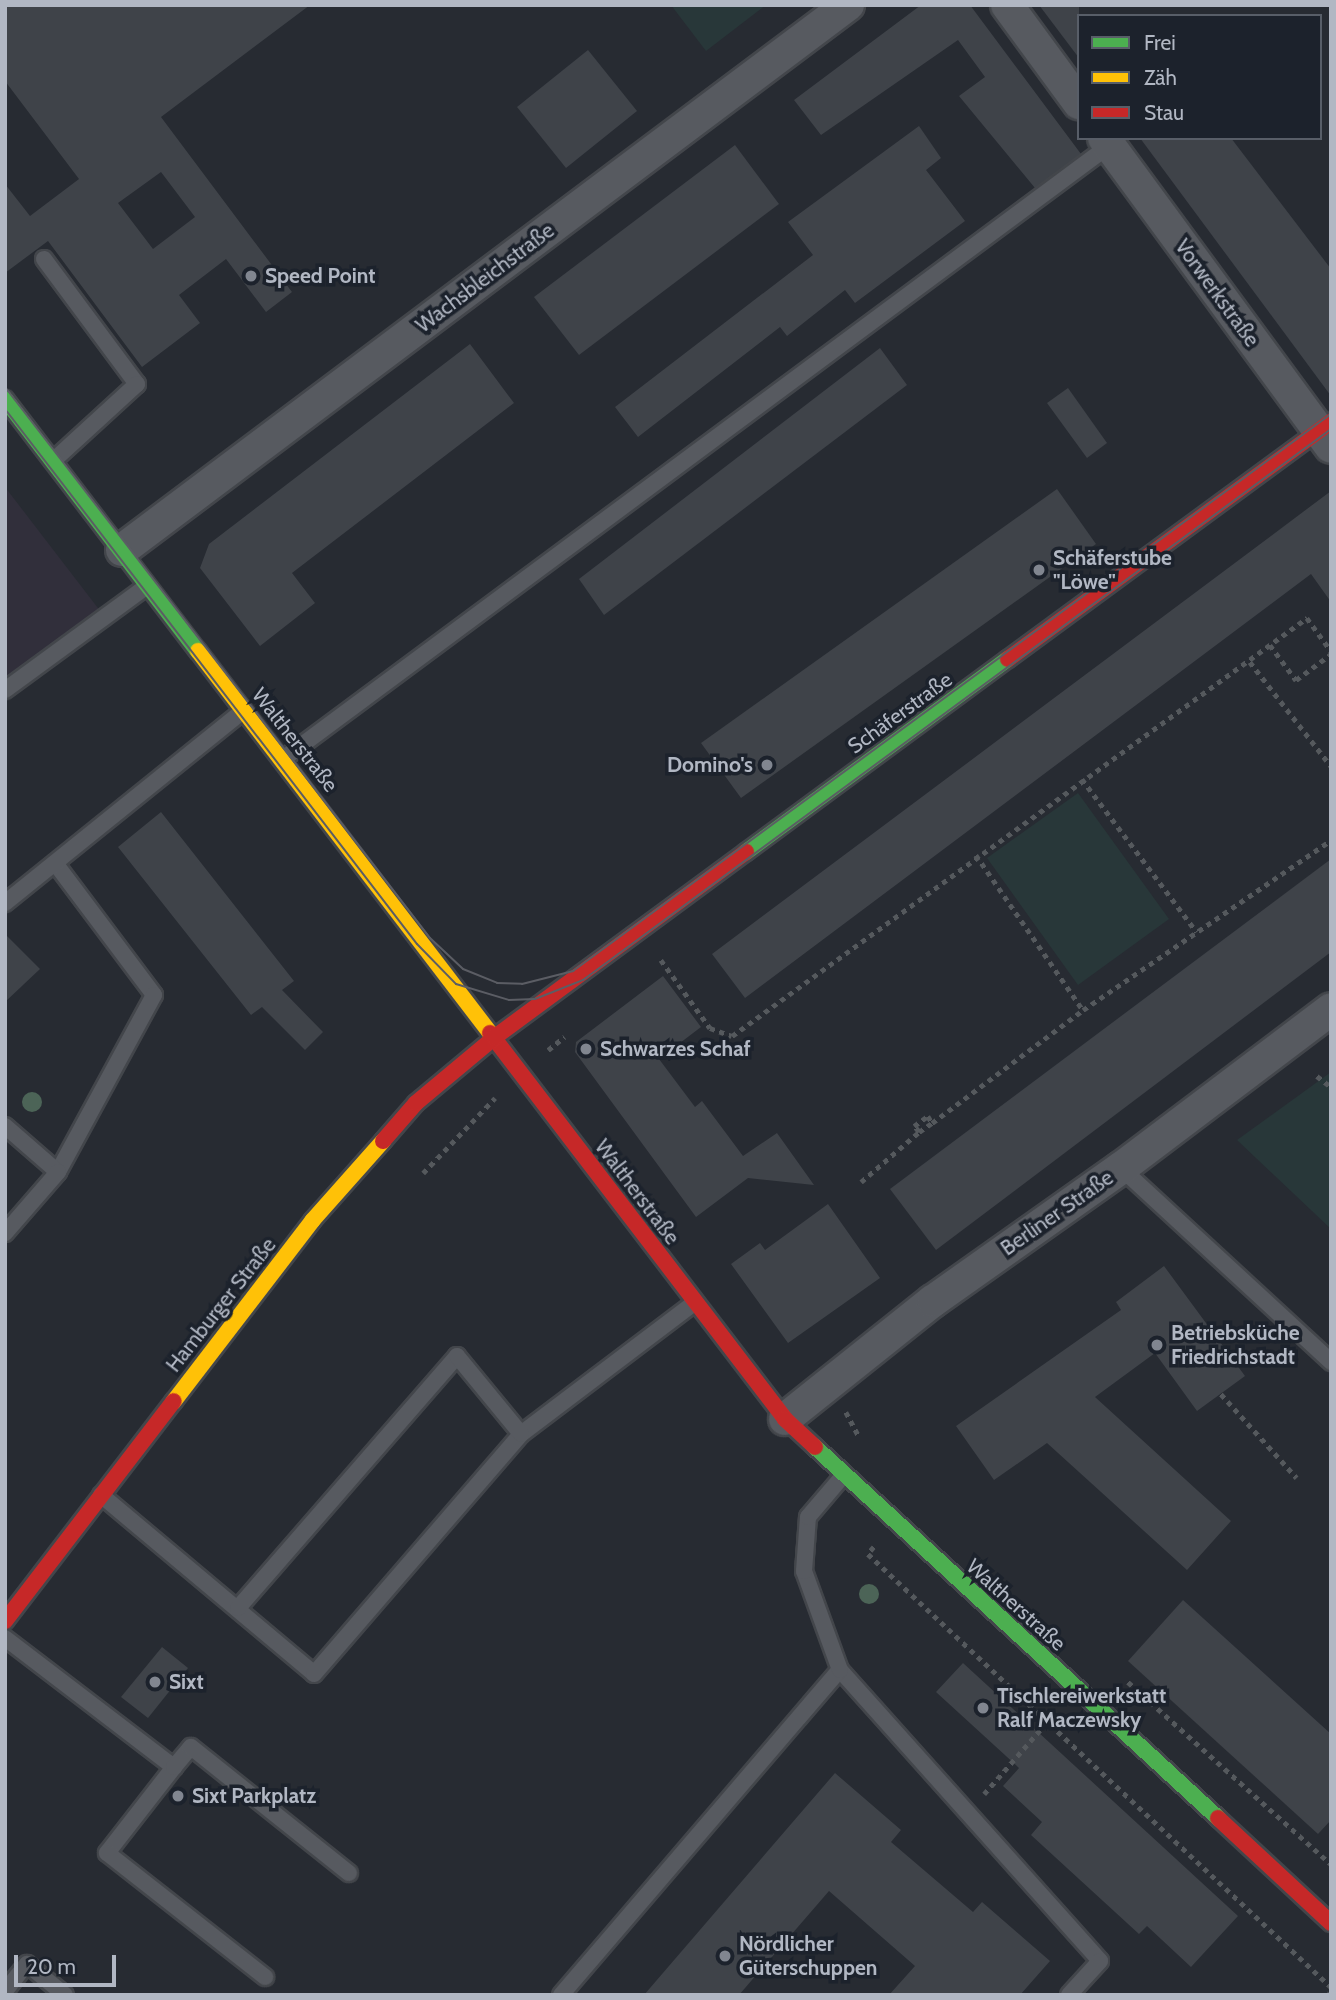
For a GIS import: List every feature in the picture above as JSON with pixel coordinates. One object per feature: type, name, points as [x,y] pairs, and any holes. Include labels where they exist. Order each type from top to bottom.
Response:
[{"type":"main road","name":"Waltherstraße","points":[[6,402],[495,1037],[693,1304],[785,1419],[842,1477],[1331,1923]]},
{"type":"main road","name":"Schäferstraße","points":[[495,1037],[1327,433]]},
{"type":"main road","name":"Hamburger Straße","points":[[5,1621],[372,1148],[495,1037]]},
{"type":"street","name":"Wachsbleichstraße","points":[[122,550],[848,5]]},
{"type":"street","points":[[1007,5],[1077,100]]},
{"type":"street","name":"Vorwerkstraße","points":[[1107,142],[1327,433]]},
{"type":"street","name":"Berliner Straße","points":[[785,1419],[933,1301],[1121,1168],[1331,1009]]},
{"type":"lane","points":[[283,759],[1107,142]]},
{"type":"lane","points":[[44,259],[137,384],[53,461]]},
{"type":"lane","points":[[5,690],[148,584]]},
{"type":"lane","points":[[5,903],[244,709]]},
{"type":"lane","points":[[5,1233],[58,1172],[155,995],[55,863]]},
{"type":"lane","points":[[5,1126],[58,1172]]},
{"type":"lane","points":[[1121,1168],[1331,1362]]},
{"type":"lane","points":[[102,1495],[314,1674],[520,1434],[693,1304]]},
{"type":"lane","points":[[239,1608],[457,1356],[520,1434]]},
{"type":"lane","points":[[842,1477],[808,1517],[804,1571],[840,1670],[964,1815],[1100,1961],[1069,1995]]},
{"type":"lane","points":[[5,1638],[174,1767]]},
{"type":"lane","points":[[561,1995],[840,1670]]},
{"type":"lane","points":[[265,1977],[107,1853],[174,1767],[191,1747],[349,1874]]},
{"type":"lane","points":[[5,1991],[27,1964],[65,1995]]},
{"type":"path","points":[[640,930],[710,1028],[732,1036],[975,855],[1250,662],[1270,645],[1307,618],[1331,652],[1296,680],[1270,645]]},
{"type":"path","points":[[1250,662],[1331,766]]},
{"type":"path","points":[[1082,779],[1197,932]]},
{"type":"path","points":[[861,1182],[919,1132],[914,1126],[928,1116],[932,1123],[1083,1010],[1331,840]]},
{"type":"path","points":[[975,855],[1083,1010]]},
{"type":"path","points":[[1317,1076],[1331,1087]]},
{"type":"path","points":[[423,1173],[486,1107]]},
{"type":"path","points":[[1220,1394],[1297,1478]]},
{"type":"path","points":[[894,1524],[868,1554],[1331,1987]]},
{"type":"path","points":[[964,1815],[1048,1721]]},
{"type":"path","points":[[1322,1856],[1331,1864]]},
{"type":"shaded area","points":[[671,5],[766,5],[706,51]]},
{"type":"shaded area","points":[[5,487],[111,625],[5,701]]},
{"type":"shaded area","points":[[1078,793],[1169,919],[1078,985],[987,858]]},
{"type":"shaded area","points":[[1331,1072],[1331,1229],[1237,1140]]},
{"type":"building","points":[[5,5],[310,5],[161,117],[292,292],[266,312],[226,259],[179,295],[200,323],[142,367],[48,241],[5,273],[5,184],[30,216],[79,179],[5,81]],"holes":[[[161,172],[195,217],[153,249],[118,203]]]},
{"type":"building","points":[[921,5],[970,5],[1081,154],[1035,188],[959,96],[985,77],[958,40],[821,135],[794,100]]},
{"type":"building","points":[[1039,5],[1079,5],[1077,55]]},
{"type":"building","points":[[588,50],[637,111],[566,168],[517,107]]},
{"type":"building","points":[[919,126],[941,158],[926,170],[965,221],[855,303],[845,290],[787,336],[780,327],[638,437],[615,407],[813,255],[788,222]]},
{"type":"building","points":[[1141,140],[1233,140],[1331,269],[1331,396]]},
{"type":"building","points":[[735,145],[779,204],[579,355],[534,297]]},
{"type":"building","points":[[470,344],[514,403],[292,573],[315,603],[260,646],[200,568],[209,544]]},
{"type":"building","points":[[880,348],[907,385],[604,615],[579,579]]},
{"type":"building","points":[[1068,388],[1107,443],[1087,458],[1047,403]]},
{"type":"building","points":[[1057,489],[1096,544],[741,798],[701,743]]},
{"type":"building","points":[[1331,491],[1331,602],[1311,574],[745,998],[712,954]]},
{"type":"building","points":[[161,812],[294,981],[282,990],[323,1032],[305,1050],[262,1007],[251,1015],[118,847]]},
{"type":"building","points":[[1331,859],[1331,952],[936,1250],[890,1189]]},
{"type":"building","points":[[5,934],[40,969],[5,1002]]},
{"type":"building","points":[[663,976],[701,1027],[659,1059],[695,1107],[702,1101],[743,1156],[777,1133],[814,1185],[748,1178],[696,1217],[575,1052],[576,1042]]},
{"type":"building","points":[[828,1204],[880,1278],[788,1343],[731,1264],[760,1243],[765,1250]]},
{"type":"building","points":[[1164,1266],[1245,1376],[1197,1411],[1155,1353],[1095,1397],[1231,1521],[1187,1570],[1047,1443],[994,1480],[956,1426],[1121,1310],[1116,1302]]},
{"type":"building","points":[[1183,1600],[1331,1734],[1331,1820],[1318,1834],[1128,1661]]},
{"type":"building","name":"Sixt","points":[[162,1647],[188,1668],[148,1718],[121,1697]]},
{"type":"building","points":[[963,1663],[1238,1916],[1191,1967],[1147,1926],[1139,1934],[1031,1835],[1042,1822],[1003,1786],[1019,1768],[936,1692]]},
{"type":"building","points":[[835,1773],[901,1830],[891,1842],[973,1912],[982,1902],[1050,1961],[1020,1995],[889,1995],[915,1966],[829,1891],[739,1995],[644,1995]]},
{"type":"tram line","points":[[5,387],[430,938],[463,969],[497,983],[522,984],[573,971],[1331,414]]},
{"type":"tram line","points":[[5,409],[417,944],[456,984],[509,1000],[535,999],[583,980],[1331,429]]},
{"type":"traffic: fast","points":[[5,399],[198,651]]},
{"type":"traffic: fast","points":[[746,852],[1008,659]]},
{"type":"traffic: fast","points":[[815,1447],[1218,1818]]},
{"type":"traffic: slow","points":[[198,651],[490,1033]]},
{"type":"traffic: slow","points":[[174,1401],[312,1221],[383,1141]]},
{"type":"traffic: jam","points":[[1008,659],[1331,422]]},
{"type":"traffic: jam","points":[[383,1141],[416,1103],[495,1037],[746,852]]},
{"type":"traffic: jam","points":[[490,1033],[785,1419],[815,1447]]},
{"type":"traffic: jam","points":[[5,1621],[174,1401]]},
{"type":"traffic: jam","points":[[1218,1818],[1331,1923]]},
{"type":"place","name":"Speed Point","points":[[251,276]]},
{"type":"place","name":"Schäferstube \"Löwe\"","points":[[1039,570]]},
{"type":"place","name":"Domino's","points":[[767,765]]},
{"type":"place","name":"Schwarzes Schaf","points":[[586,1049]]},
{"type":"place","name":"Betriebsküche Friedrichstadt","points":[[1157,1345]]},
{"type":"place","name":"Sixt","points":[[155,1682]]},
{"type":"place","name":"Tischlereiwerkstatt Ralf Maczewsky","points":[[983,1708]]},
{"type":"place","name":"Sixt Parkplatz","points":[[178,1796]]},
{"type":"place","name":"Nördlicher Güterschuppen","points":[[725,1956]]}]
